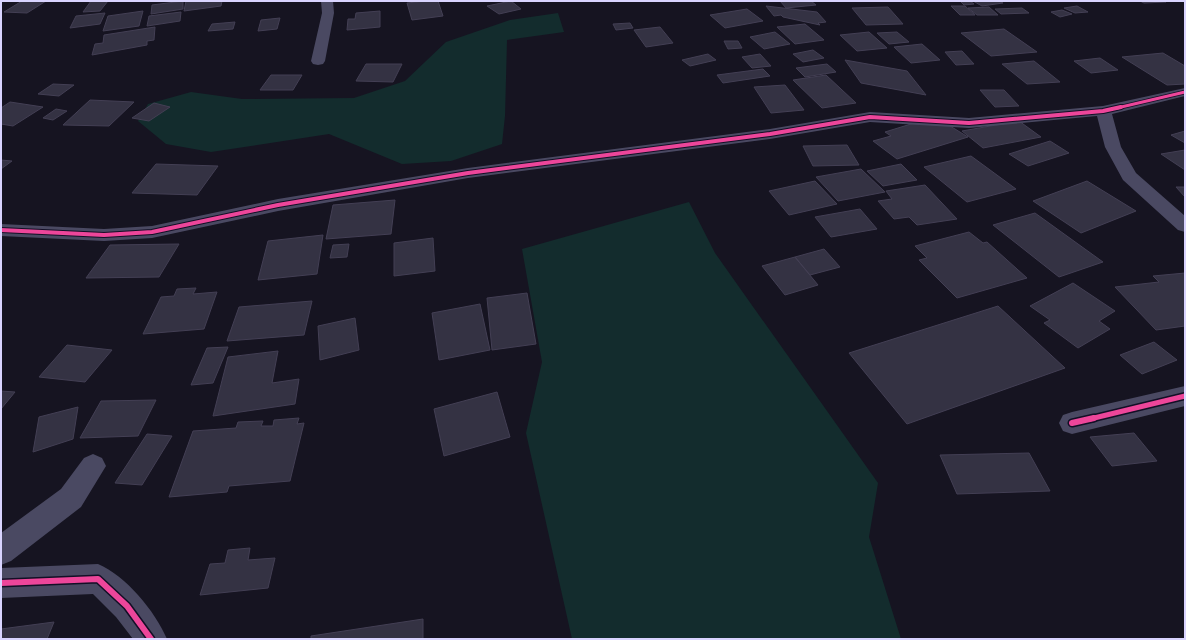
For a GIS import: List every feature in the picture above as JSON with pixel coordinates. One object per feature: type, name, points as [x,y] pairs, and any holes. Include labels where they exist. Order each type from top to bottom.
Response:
[{"type":"street","points":[[318,61],[328,12],[327,1]]},
{"type":"street","points":[[1,230],[104,235],[152,232],[278,205],[468,173],[770,134],[870,117],[969,124],[1103,111],[1185,92]]},
{"type":"street","points":[[1103,111],[1112,147],[1129,176],[1185,226]]},
{"type":"street","points":[[1072,422],[1185,396]]},
{"type":"street","points":[[1,552],[71,498],[93,466]]},
{"type":"street","points":[[1,583],[98,579],[120,597],[142,624],[151,639]]},
{"type":"green space","points":[[558,13],[564,32],[507,40],[505,116],[502,144],[451,161],[402,164],[329,134],[211,152],[166,144],[138,121],[148,104],[191,92],[242,99],[354,98],[405,81],[446,42],[510,20]]},
{"type":"green space","points":[[689,202],[715,253],[878,483],[869,537],[901,639],[572,639],[526,433],[542,362],[522,249]]},
{"type":"building","points":[[22,1],[46,1],[27,13],[4,12]]},
{"type":"building","points":[[91,1],[108,1],[100,11],[83,12]]},
{"type":"building","points":[[183,1],[183,9],[151,14],[152,5]]},
{"type":"building","points":[[186,1],[222,1],[221,6],[184,11]]},
{"type":"building","points":[[438,1],[443,16],[412,20],[407,3]]},
{"type":"building","points":[[511,1],[521,9],[499,14],[487,6]]},
{"type":"building","points":[[780,1],[811,1],[816,5],[786,8]]},
{"type":"building","points":[[960,1],[970,1],[974,4],[964,5]]},
{"type":"building","points":[[973,1],[999,1],[1003,3],[982,6]]},
{"type":"building","points":[[1140,1],[1164,1],[1166,2],[1144,3]]},
{"type":"building","points":[[766,6],[817,12],[826,22],[818,23],[820,25],[783,17],[781,15],[774,16]]},
{"type":"building","points":[[951,6],[965,6],[975,15],[960,15]]},
{"type":"building","points":[[1077,6],[1088,12],[1075,13],[1064,8]]},
{"type":"building","points":[[888,7],[903,24],[866,25],[852,8]]},
{"type":"building","points":[[989,7],[998,15],[977,15],[968,8]]},
{"type":"building","points":[[1022,8],[1029,13],[1001,14],[995,9]]},
{"type":"building","points":[[747,9],[763,21],[725,28],[710,15]]},
{"type":"building","points":[[1062,10],[1072,14],[1060,17],[1051,12]]},
{"type":"building","points":[[143,11],[139,26],[103,31],[108,16]]},
{"type":"building","points":[[380,11],[380,27],[347,30],[348,19],[355,19],[356,13]]},
{"type":"building","points":[[181,12],[180,21],[147,26],[149,16]]},
{"type":"building","points":[[105,13],[100,24],[70,28],[76,16]]},
{"type":"building","points":[[280,18],[277,29],[258,31],[261,20]]},
{"type":"building","points":[[235,22],[233,29],[208,31],[212,24]]},
{"type":"building","points":[[630,23],[633,28],[616,30],[613,24]]},
{"type":"building","points":[[805,24],[824,40],[795,44],[777,27]]},
{"type":"building","points":[[155,27],[154,40],[147,41],[147,45],[92,55],[95,44],[103,43],[104,35]]},
{"type":"building","points":[[660,27],[673,43],[646,47],[634,30]]},
{"type":"building","points":[[1004,29],[1037,52],[991,56],[961,33]]},
{"type":"building","points":[[775,32],[790,44],[764,49],[750,37]]},
{"type":"building","points":[[869,32],[887,48],[857,51],[840,35]]},
{"type":"building","points":[[897,32],[909,42],[889,44],[877,33]]},
{"type":"building","points":[[724,41],[738,41],[742,48],[728,49]]},
{"type":"building","points":[[922,44],[940,60],[911,63],[894,47]]},
{"type":"building","points":[[813,50],[824,58],[803,62],[793,54]]},
{"type":"building","points":[[962,51],[974,64],[956,65],[945,52]]},
{"type":"building","points":[[1163,53],[1185,66],[1185,84],[1167,85],[1122,57]]},
{"type":"building","points":[[708,54],[716,60],[690,66],[682,60]]},
{"type":"building","points":[[760,54],[771,66],[752,68],[742,57]]},
{"type":"building","points":[[1100,58],[1118,70],[1091,73],[1074,61]]},
{"type":"building","points":[[845,60],[907,71],[926,95],[861,83]]},
{"type":"building","points":[[1034,61],[1060,82],[1027,84],[1002,64]]},
{"type":"building","points":[[366,64],[402,64],[393,82],[356,81]]},
{"type":"building","points":[[827,64],[836,72],[805,77],[796,68]]},
{"type":"building","points":[[763,69],[770,76],[723,83],[717,75]]},
{"type":"building","points":[[271,75],[302,75],[293,90],[260,90]]},
{"type":"building","points":[[826,75],[856,103],[822,108],[793,80]]},
{"type":"building","points":[[53,84],[74,85],[59,96],[38,94]]},
{"type":"building","points":[[785,85],[804,110],[771,113],[754,87]]},
{"type":"building","points":[[980,90],[1004,90],[1019,106],[995,107]]},
{"type":"building","points":[[90,100],[134,102],[109,126],[63,125]]},
{"type":"building","points":[[10,102],[43,107],[13,126],[1,124],[1,108]]},
{"type":"building","points":[[154,103],[170,107],[149,121],[132,118]]},
{"type":"building","points":[[56,109],[67,111],[53,120],[43,118]]},
{"type":"building","points":[[924,120],[942,121],[968,137],[897,159],[873,141],[891,136],[885,132]]},
{"type":"building","points":[[1019,121],[1041,137],[983,148],[962,131]]},
{"type":"building","points":[[1185,131],[1185,143],[1171,135]]},
{"type":"building","points":[[1050,141],[1069,153],[1028,166],[1009,154]]},
{"type":"building","points":[[847,145],[859,165],[813,166],[803,146]]},
{"type":"building","points":[[1185,150],[1185,170],[1161,154]]},
{"type":"building","points":[[971,156],[1016,189],[967,202],[924,167]]},
{"type":"building","points":[[1,160],[12,161],[1,169]]},
{"type":"building","points":[[156,164],[218,166],[197,195],[132,193]]},
{"type":"building","points":[[901,164],[917,180],[883,186],[867,171]]},
{"type":"building","points":[[861,169],[885,192],[838,201],[816,177]]},
{"type":"building","points":[[815,181],[837,204],[789,215],[769,191]]},
{"type":"building","points":[[1087,181],[1136,211],[1081,233],[1033,201]]},
{"type":"building","points":[[925,185],[957,219],[917,225],[909,217],[894,219],[878,201],[892,199],[886,191]]},
{"type":"building","points":[[1176,187],[1185,187],[1185,197]]},
{"type":"building","points":[[395,200],[391,234],[326,239],[333,205]]},
{"type":"building","points":[[860,209],[877,229],[831,237],[815,217]]},
{"type":"building","points":[[1035,213],[1103,262],[1059,277],[993,225]]},
{"type":"building","points":[[969,232],[983,243],[987,242],[1027,278],[957,298],[919,260],[927,258],[915,246]]},
{"type":"building","points":[[323,235],[317,274],[258,280],[268,241]]},
{"type":"building","points":[[433,238],[435,271],[394,276],[394,243]]},
{"type":"building","points":[[179,244],[159,277],[86,278],[110,245]]},
{"type":"building","points":[[349,244],[347,257],[330,258],[333,245]]},
{"type":"building","points":[[824,249],[840,267],[810,275],[795,257]]},
{"type":"building","points":[[795,257],[818,285],[785,295],[762,266]]},
{"type":"building","points":[[1185,273],[1185,326],[1156,330],[1115,287],[1159,282],[1153,276]]},
{"type":"building","points":[[1073,283],[1115,311],[1099,321],[1110,329],[1078,348],[1044,323],[1050,320],[1030,306]]},
{"type":"building","points":[[196,288],[193,294],[217,292],[204,329],[143,334],[161,297],[174,296],[177,289]]},
{"type":"building","points":[[527,293],[536,344],[492,350],[487,298]]},
{"type":"building","points":[[312,301],[304,335],[227,341],[239,307]]},
{"type":"building","points":[[480,304],[490,350],[439,360],[432,313]]},
{"type":"building","points":[[998,306],[1065,368],[907,424],[849,353]]},
{"type":"building","points":[[355,318],[359,350],[320,360],[318,326]]},
{"type":"building","points":[[1154,342],[1177,360],[1142,374],[1120,355]]},
{"type":"building","points":[[67,345],[112,350],[85,382],[39,377]]},
{"type":"building","points":[[228,347],[213,383],[191,385],[207,348]]},
{"type":"building","points":[[278,351],[272,383],[299,379],[295,404],[213,416],[228,357]]},
{"type":"building","points":[[1,391],[15,392],[1,409]]},
{"type":"building","points":[[497,392],[510,437],[444,456],[434,409]]},
{"type":"building","points":[[156,400],[138,436],[80,438],[101,401]]},
{"type":"building","points":[[78,407],[73,439],[33,452],[39,417]]},
{"type":"building","points":[[299,418],[297,424],[304,423],[290,481],[229,486],[227,492],[169,497],[193,431],[236,428],[238,422],[263,421],[261,426],[273,426],[274,420]]},
{"type":"building","points":[[1134,433],[1157,461],[1112,466],[1090,437]]},
{"type":"building","points":[[147,434],[172,436],[142,485],[115,483]]},
{"type":"building","points":[[1029,453],[1050,491],[957,494],[940,455]]},
{"type":"building","points":[[250,548],[248,560],[275,558],[268,588],[200,595],[210,564],[225,563],[228,550]]},
{"type":"building","points":[[423,619],[423,639],[311,639],[311,636]]},
{"type":"building","points":[[54,622],[47,639],[1,639],[1,629]]},
{"type":"cycle path","points":[[1,230],[104,235],[152,232],[278,205],[468,173],[770,134],[870,117],[969,123],[1103,111],[1185,92]]},
{"type":"cycle path","points":[[1072,423],[1185,396]]},
{"type":"cycle path","points":[[1,583],[98,579],[127,606],[151,639]]}]
